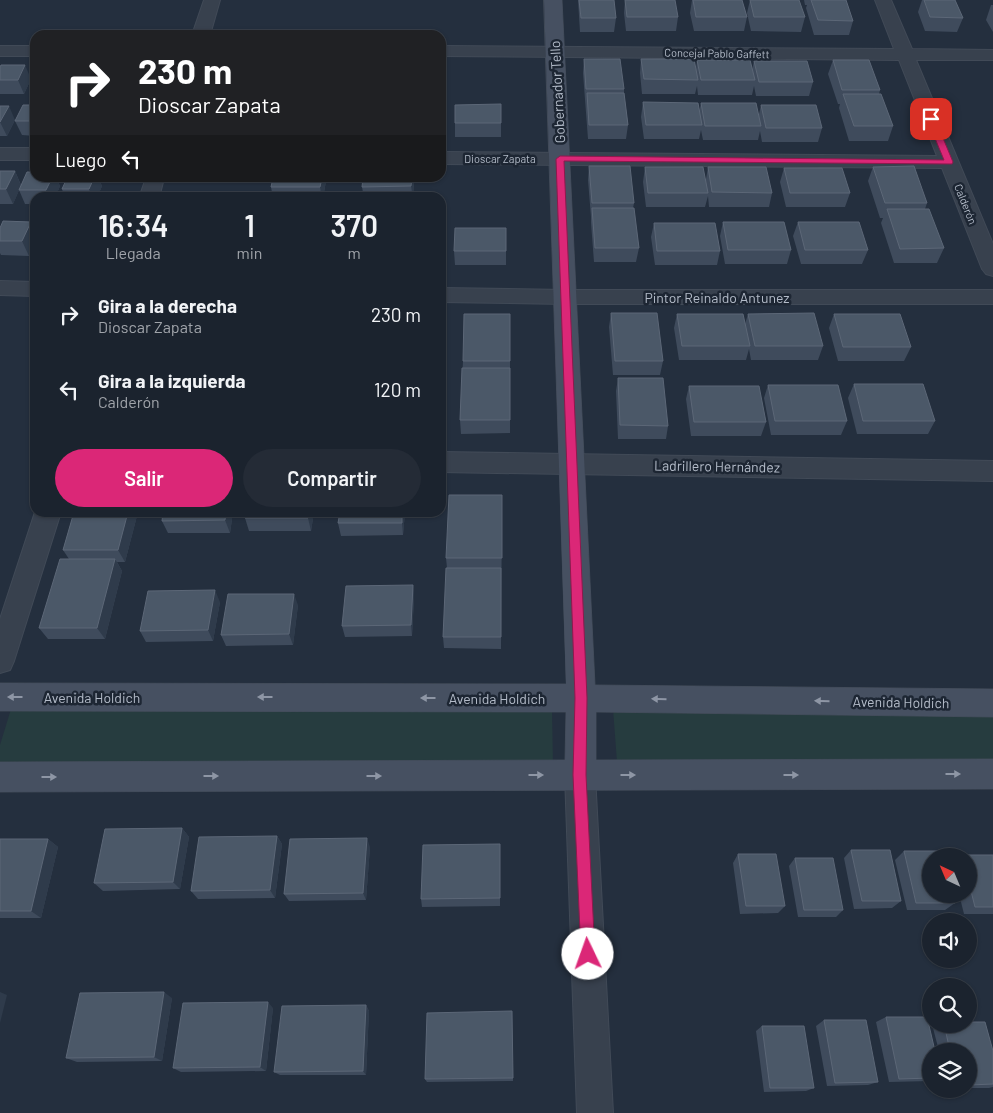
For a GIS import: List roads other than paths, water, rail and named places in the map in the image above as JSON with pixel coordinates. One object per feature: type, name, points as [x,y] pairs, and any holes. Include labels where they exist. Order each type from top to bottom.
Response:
[{"type":"street","points":[[203,30],[212,0]]},
{"type":"street","name":"Gobernador Tello","points":[[553,0],[581,698],[580,775],[595,1113]]},
{"type":"street","name":"Calderón","points":[[883,0],[993,270]]},
{"type":"street","points":[[0,51],[30,51]]},
{"type":"street","name":"Concejal Pablo Gaffett","points":[[446,51],[993,55]]},
{"type":"street","points":[[0,154],[30,154]]},
{"type":"street","name":"Dioscar Zapata","points":[[446,158],[949,162]]},
{"type":"street","points":[[0,288],[30,289]]},
{"type":"street","name":"Pintor Reinaldo Antunez","points":[[446,295],[565,297],[993,297]]},
{"type":"street","name":"Ladrillero Hernández","points":[[446,462],[993,471]]},
{"type":"street","points":[[0,661],[46,517]]},
{"type":"street","name":"Avenida Holdich","points":[[0,697],[581,698],[993,703]]},
{"type":"street","points":[[0,777],[993,774]]}]
